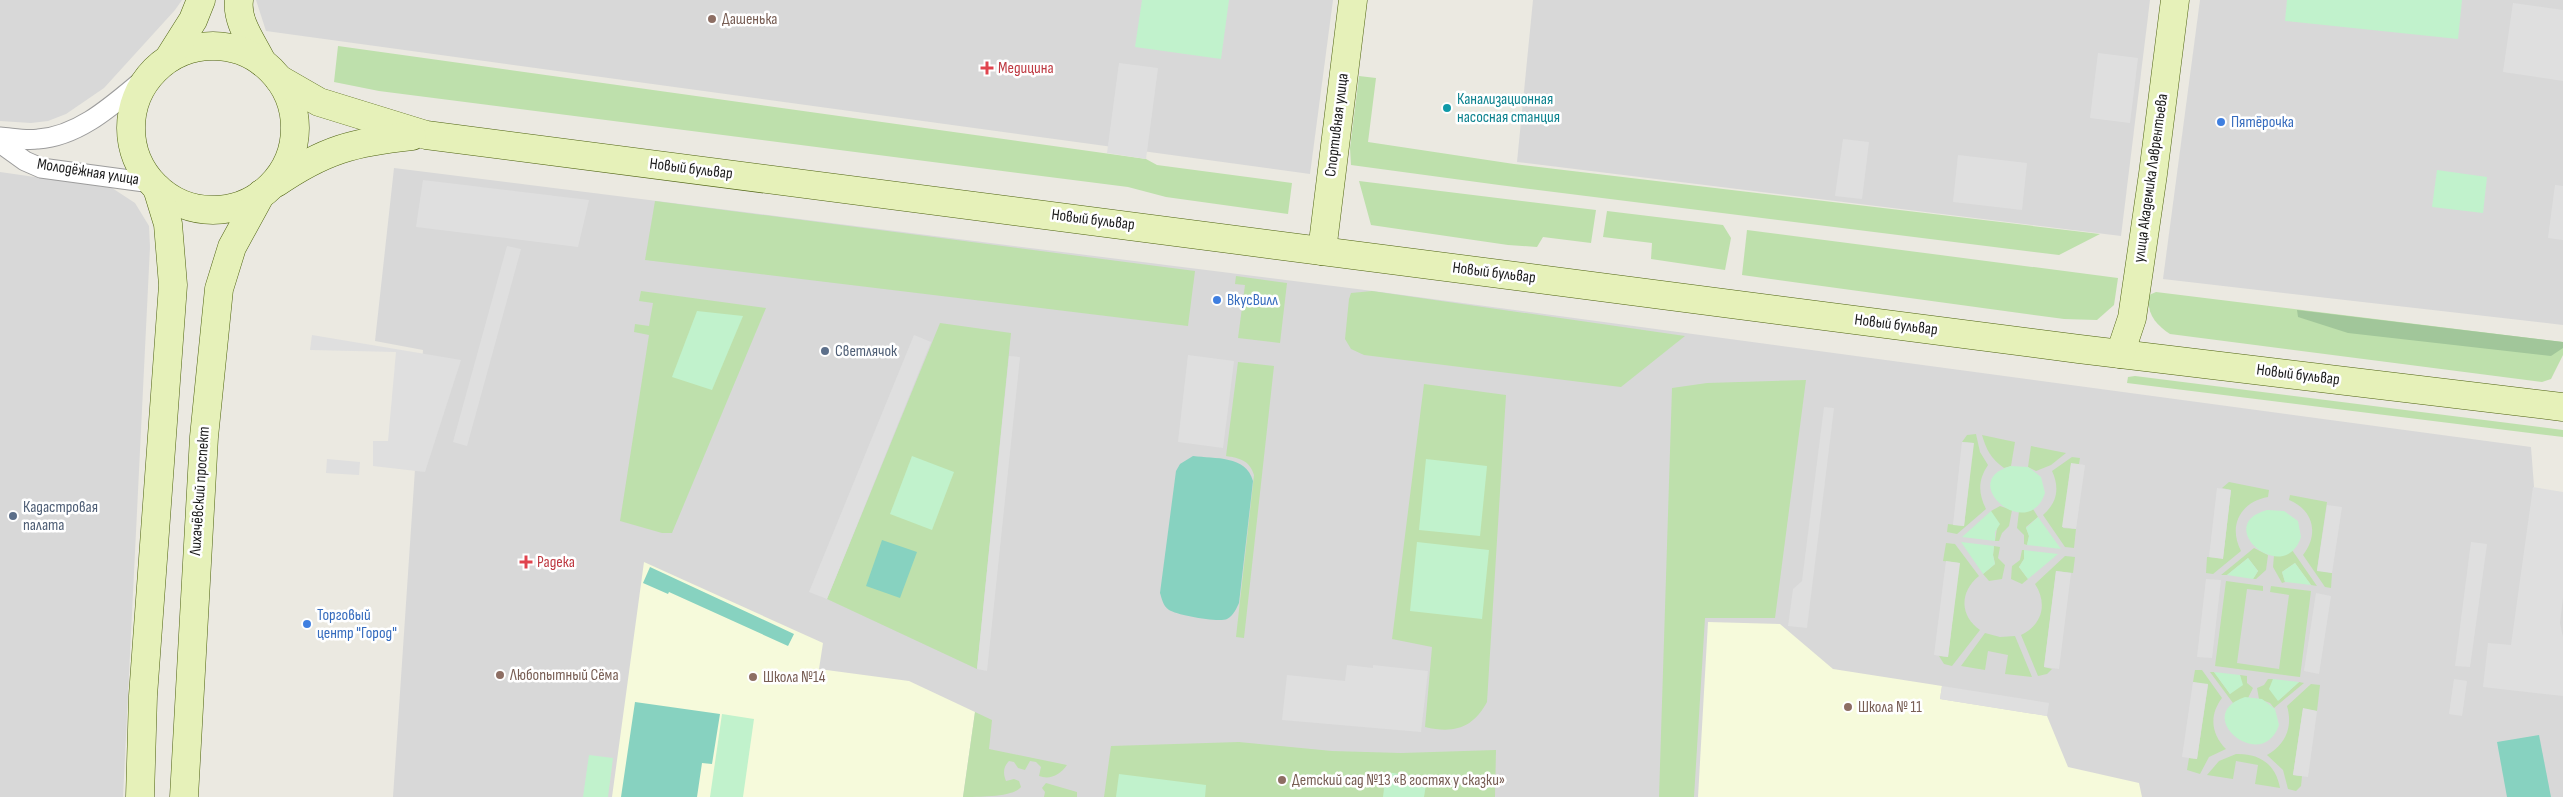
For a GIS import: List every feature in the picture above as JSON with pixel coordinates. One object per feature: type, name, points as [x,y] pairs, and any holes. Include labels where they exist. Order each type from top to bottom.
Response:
[{"type":"main road","name":"Лихачёвский проспект","points":[[140,797],[143,696],[173,285],[168,224],[154,186],[142,170],[131,138],[134,104],[193,20],[201,0]]},
{"type":"main road","name":"Лихачёвский проспект","points":[[184,797],[204,437],[219,289],[232,247],[266,190],[287,163],[295,135],[294,115],[289,96],[271,71],[242,22],[238,0]]},
{"type":"main road","name":"Спортивная улица","points":[[1322,251],[1353,0]]},
{"type":"main road","name":"улица Академика Лаврентьева","points":[[2120,354],[2132,318],[2154,174],[2174,0]]},
{"type":"main road","points":[[160,66],[194,48],[214,46],[232,48],[271,71]]},
{"type":"main road","name":"Новый бульвар","points":[[271,71],[319,102],[426,135],[2120,354],[2563,408]]},
{"type":"main road","name":"Новый бульвар","points":[[266,190],[294,171],[346,146],[426,135]]},
{"type":"main road","name":"Лихачёвский проспект","points":[[154,186],[178,202],[207,210],[222,210],[243,205],[266,190]]},
{"type":"street","name":"Молодёжная улица","points":[[0,137],[40,139],[82,126],[115,103],[160,66]]},
{"type":"street","name":"Молодёжная улица","points":[[0,143],[41,168],[154,186]]},
{"type":"shaded area","points":[[0,0],[182,0],[104,88],[66,114],[48,121],[31,123],[0,121]]},
{"type":"shaded area","points":[[256,0],[1333,0],[1310,174],[266,31]]},
{"type":"shaded area","points":[[1533,0],[2150,0],[2121,236],[1517,162]]},
{"type":"shaded area","points":[[2200,0],[2563,0],[2563,325],[2163,279]]},
{"type":"shaded area","points":[[2513,3],[2563,10],[2563,81],[2503,72]]},
{"type":"shaded area","points":[[2098,53],[2138,58],[2130,123],[2090,118]]},
{"type":"shaded area","points":[[1119,63],[1158,68],[1146,159],[1107,153]]},
{"type":"shaded area","points":[[1843,139],[1869,142],[1862,199],[1835,196]]},
{"type":"shaded area","points":[[1958,155],[2027,163],[2022,210],[1953,202]]},
{"type":"shaded area","points":[[394,168],[1373,291],[2531,447],[2542,591],[2563,590],[2563,797],[393,797],[423,350],[375,341]]},
{"type":"shaded area","points":[[0,172],[112,188],[135,203],[149,226],[150,247],[123,797],[0,797]]},
{"type":"shaded area","points":[[423,180],[589,200],[578,247],[416,227]]},
{"type":"shaded area","points":[[2555,185],[2563,186],[2563,240],[2548,238]]},
{"type":"shaded area","points":[[507,246],[521,249],[467,446],[453,442]]},
{"type":"shaded area","points":[[312,335],[461,360],[425,472],[373,466],[373,441],[388,441],[396,352],[310,350]]},
{"type":"shaded area","points":[[914,335],[931,342],[827,599],[809,592]]},
{"type":"shaded area","points":[[1188,355],[1234,361],[1223,448],[1178,442]]},
{"type":"shaded area","points":[[1009,356],[1020,357],[987,671],[977,669]]},
{"type":"shaded area","points":[[1824,407],[1834,408],[1807,628],[1788,626],[1793,589],[1802,581]]},
{"type":"shaded area","points":[[1962,442],[1974,443],[1964,526],[1953,525]]},
{"type":"shaded area","points":[[1193,456],[1220,458],[1237,462],[1244,467],[1253,481],[1239,603],[1231,616],[1223,620],[1198,618],[1173,612],[1165,606],[1160,593],[1176,471],[1180,464]]},
{"type":"shaded area","points":[[327,459],[360,462],[359,475],[326,473]]},
{"type":"shaded area","points":[[2071,463],[2085,465],[2076,529],[2062,527]]},
{"type":"shaded area","points":[[2533,487],[2563,492],[2563,598],[2560,623],[2563,637],[2563,696],[2483,687],[2488,643],[2511,645]]},
{"type":"shaded area","points":[[2217,488],[2231,490],[2223,559],[2209,557]]},
{"type":"shaded area","points":[[2327,505],[2342,507],[2332,573],[2317,571]]},
{"type":"shaded area","points":[[882,540],[917,552],[900,598],[866,586]]},
{"type":"shaded area","points":[[2471,542],[2487,544],[2470,667],[2455,666]]},
{"type":"shaded area","points":[[1946,561],[1960,563],[1948,657],[1934,655]]},
{"type":"shaded area","name":"Школа №14","points":[[644,562],[823,643],[819,669],[909,681],[975,712],[963,797],[612,797]]},
{"type":"shaded area","points":[[650,567],[794,634],[788,646],[669,592],[668,594],[643,583]]},
{"type":"shaded area","points":[[2056,571],[2071,573],[2059,669],[2044,667]]},
{"type":"shaded area","points":[[2206,579],[2221,580],[2212,658],[2197,657]]},
{"type":"shaded area","points":[[2316,593],[2331,596],[2319,674],[2304,671]]},
{"type":"shaded area","name":"Школа № 11","points":[[1708,622],[1780,624],[1833,669],[1942,686],[1940,699],[2047,716],[2068,767],[2139,783],[2142,797],[1698,797]]},
{"type":"shaded area","points":[[1347,665],[1373,668],[1373,665],[1428,671],[1421,732],[1282,720],[1287,675],[1345,681]]},
{"type":"shaded area","points":[[2454,679],[2467,681],[2462,716],[2449,714]]},
{"type":"shaded area","points":[[2193,682],[2208,684],[2197,759],[2182,757]]},
{"type":"shaded area","points":[[1942,686],[2049,703],[2047,716],[1940,699]]},
{"type":"shaded area","points":[[635,702],[720,714],[712,764],[702,763],[697,797],[621,797]]},
{"type":"shaded area","points":[[2303,708],[2317,711],[2308,777],[2293,775]]},
{"type":"shaded area","points":[[2539,735],[2551,797],[2507,797],[2497,742]]},
{"type":"green space","points":[[1142,0],[1229,0],[1221,59],[1135,47]]},
{"type":"green space","points":[[2287,0],[2462,0],[2458,39],[2285,21]]},
{"type":"green space","points":[[338,46],[1146,159],[1157,165],[1292,183],[1288,214],[1166,197],[1128,187],[379,91],[334,82]]},
{"type":"green space","points":[[1359,76],[1376,78],[1368,142],[1514,164],[2100,234],[2059,255],[1351,165],[1350,148]]},
{"type":"green space","points":[[2437,170],[2487,177],[2483,213],[2432,207]]},
{"type":"green space","points":[[1359,181],[1596,210],[1591,243],[1543,237],[1537,247],[1508,245],[1371,225]]},
{"type":"green space","points":[[655,201],[1195,271],[1188,326],[645,260]]},
{"type":"green space","points":[[1607,211],[1723,225],[1731,238],[1725,270],[1651,259],[1652,243],[1603,237]]},
{"type":"green space","points":[[1747,230],[2118,278],[2114,305],[2097,320],[2064,319],[1742,275]]},
{"type":"green space","points":[[1236,276],[1287,283],[1280,343],[1238,338],[1245,285],[1235,284]]},
{"type":"green space","points":[[641,291],[766,308],[672,533],[662,533],[620,521],[649,335],[634,332],[635,324],[649,326],[653,303],[639,301]]},
{"type":"green space","points":[[1372,291],[1685,336],[1621,387],[1364,355],[1351,349],[1345,339],[1349,299],[1351,293]]},
{"type":"green space","points":[[2156,292],[2563,342],[2563,355],[2551,379],[2542,382],[2170,334],[2156,322],[2149,307],[2149,295]]},
{"type":"green space","points":[[2297,310],[2563,342],[2563,348],[2551,356],[2348,333],[2298,317]]},
{"type":"green space","points":[[697,311],[743,316],[712,390],[672,377]]},
{"type":"green space","points":[[940,323],[1011,333],[977,669],[827,599]]},
{"type":"green space","points":[[1238,362],[1274,366],[1244,638],[1236,637],[1254,475],[1247,463],[1226,456]]},
{"type":"green space","points":[[2135,376],[2563,430],[2563,437],[2127,383],[2128,377]]},
{"type":"green space","points":[[1806,380],[1775,618],[1705,618],[1694,797],[1659,797],[1672,388],[1707,383]]},
{"type":"green space","points":[[1424,384],[1506,395],[1487,702],[1482,711],[1469,723],[1462,727],[1445,730],[1425,727],[1432,647],[1392,639]]},
{"type":"green space","points":[[1976,434],[1980,452],[1988,465],[1982,476],[1980,487],[1986,509],[1957,534],[1947,532],[1948,524],[1964,526],[1973,443],[1962,442],[1967,435]]},
{"type":"green space","points":[[1982,435],[2015,442],[2011,466],[2004,468],[1992,457]]},
{"type":"green space","points":[[2031,446],[2066,453],[2051,465],[2036,471],[2028,467]]},
{"type":"green space","points":[[912,456],[954,472],[932,530],[890,514]]},
{"type":"green space","points":[[2072,457],[2080,458],[2079,464],[2071,464],[2063,528],[2076,529],[2074,548],[2065,547],[2043,515],[2056,495],[2056,483],[2052,471]]},
{"type":"green space","points":[[1426,459],[1487,466],[1480,536],[1419,530]]},
{"type":"green space","points":[[2011,466],[2028,467],[2041,477],[2045,493],[2036,507],[2025,512],[2012,511],[2001,504],[1993,495],[1990,484],[1996,474]]},
{"type":"green space","points":[[2229,482],[2269,490],[2268,497],[2250,504],[2239,516],[2236,524],[2236,533],[2241,551],[2213,574],[2206,573],[2207,557],[2223,558],[2231,490],[2222,488]]},
{"type":"green space","points":[[2290,495],[2327,502],[2317,570],[2332,573],[2331,588],[2325,587],[2303,555],[2311,539],[2311,524],[2304,510],[2289,500]]},
{"type":"green space","points":[[2000,506],[2012,510],[2009,526],[2002,533],[1999,541],[1995,541],[1997,528],[1991,511]]},
{"type":"green space","points":[[2033,509],[2038,517],[2026,527],[2029,536],[2027,545],[2024,544],[2024,535],[2017,528],[2019,511]]},
{"type":"green space","points":[[2267,510],[2284,511],[2298,521],[2301,537],[2292,551],[2281,556],[2268,555],[2257,548],[2249,539],[2246,528],[2252,518]]},
{"type":"green space","points":[[1991,511],[2000,524],[1995,532],[1995,541],[1962,537]]},
{"type":"green space","points":[[2038,517],[2061,549],[2027,545],[2029,536],[2026,528]]},
{"type":"green space","points":[[1417,542],[1489,550],[1482,619],[1410,611]]},
{"type":"green space","points":[[1961,542],[1994,546],[1995,564],[1983,574]]},
{"type":"green space","points":[[1946,543],[1955,544],[1979,576],[1968,589],[1964,604],[1969,618],[1980,630],[1952,666],[1944,664],[1939,656],[1948,657],[1959,563],[1943,561]]},
{"type":"green space","points":[[1994,546],[2000,547],[1998,558],[2005,565],[2002,579],[1989,581],[1983,574],[1995,564]]},
{"type":"green space","points":[[2254,548],[2268,555],[2266,570],[2256,579],[2253,579],[2258,571],[2248,558],[2227,575],[2221,575]]},
{"type":"green space","points":[[2022,550],[2024,550],[2024,559],[2019,567],[2028,579],[2022,584],[2011,579],[2012,566],[2020,560]]},
{"type":"green space","points":[[2024,550],[2058,554],[2028,579],[2019,567],[2024,559]]},
{"type":"green space","points":[[2292,550],[2317,586],[2311,585],[2295,563],[2282,572],[2285,582],[2282,583],[2273,567],[2274,555],[2280,556]]},
{"type":"green space","points":[[2065,556],[2075,557],[2073,573],[2056,571],[2044,667],[2052,669],[2047,674],[2038,676],[2021,635],[2034,626],[2041,613],[2041,599],[2035,584]]},
{"type":"green space","points":[[2248,558],[2258,571],[2253,579],[2227,575]]},
{"type":"green space","points":[[2295,563],[2311,585],[2285,582],[2282,572]]},
{"type":"green space","points":[[2226,581],[2263,586],[2263,591],[2247,589],[2237,663],[2279,669],[2289,595],[2270,592],[2271,586],[2311,591],[2300,677],[2215,666]]},
{"type":"green space","points":[[1985,633],[2000,637],[2015,636],[2032,677],[2005,674],[2008,655],[1988,651],[1985,670],[1961,666]]},
{"type":"green space","points":[[2195,670],[2202,670],[2222,698],[2215,711],[2214,724],[2217,737],[2226,749],[2209,757],[2200,774],[2187,770],[2189,758],[2197,759],[2208,685],[2193,682]]},
{"type":"green space","points":[[2210,672],[2214,672],[2230,694],[2241,681],[2240,675],[2247,676],[2247,683],[2253,688],[2248,698],[2233,703]]},
{"type":"green space","points":[[2214,672],[2240,675],[2243,685],[2230,694]]},
{"type":"green space","points":[[2268,679],[2273,679],[2272,686],[2279,700],[2299,682],[2304,683],[2274,708],[2270,703],[2259,699],[2257,688],[2264,685]]},
{"type":"green space","points":[[2273,679],[2299,682],[2278,701],[2269,689]]},
{"type":"green space","points":[[2311,684],[2320,685],[2317,711],[2303,709],[2293,775],[2302,776],[2301,786],[2296,791],[2288,789],[2283,770],[2267,755],[2279,746],[2286,734],[2289,721],[2287,706]]},
{"type":"green space","points":[[2245,697],[2262,699],[2275,709],[2279,725],[2270,739],[2259,744],[2246,743],[2235,736],[2227,727],[2225,716],[2230,705]]},
{"type":"green space","points":[[975,712],[992,720],[989,749],[1067,765],[1058,774],[1051,777],[1043,777],[1039,776],[1041,767],[1036,762],[1030,761],[1025,770],[1018,768],[1014,762],[1009,761],[1004,773],[1006,781],[1014,779],[1019,781],[1021,787],[1004,795],[963,797]]},
{"type":"green space","points":[[722,714],[754,719],[743,797],[710,797]]},
{"type":"green space","name":"Детский сад №13 «В гостях у сказки»","points":[[1239,742],[1332,751],[1401,753],[1496,750],[1495,797],[1104,797],[1111,746]]},
{"type":"green space","points":[[2236,754],[2245,754],[2266,762],[2275,773],[2280,788],[2255,784],[2258,765],[2236,761],[2233,779],[2207,775],[2219,761]]},
{"type":"green space","points":[[589,755],[613,758],[608,797],[583,797]]},
{"type":"green space","points":[[1386,772],[1427,778],[1424,797],[1383,797]]},
{"type":"green space","points":[[1119,774],[1206,785],[1205,797],[1116,797]]},
{"type":"green space","points":[[1046,783],[1077,792],[1077,797],[1044,797],[1045,792],[1042,788]]},
{"type":"place","name":"Дашенька","points":[[712,19]]},
{"type":"place","name":"Медицина","points":[[987,68]]},
{"type":"place","name":"Канализационная насосная станция","points":[[1447,108]]},
{"type":"place","name":"Пятёрочка","points":[[2221,122]]},
{"type":"place","name":"ВкусВилл","points":[[1217,300]]},
{"type":"place","name":"Светлячок","points":[[825,351]]},
{"type":"place","name":"Кадастровая палата","points":[[13,516]]},
{"type":"place","name":"Радека","points":[[526,562]]},
{"type":"place","name":"Торговый центр \"Город\"","points":[[307,624]]},
{"type":"place","name":"Любопытный Сёма","points":[[500,675]]},
{"type":"place","name":"Школа №14","points":[[753,677]]},
{"type":"place","name":"Школа № 11","points":[[1848,707]]},
{"type":"place","name":"Детский сад №13 «В гостях у сказки»","points":[[1282,780]]}]
